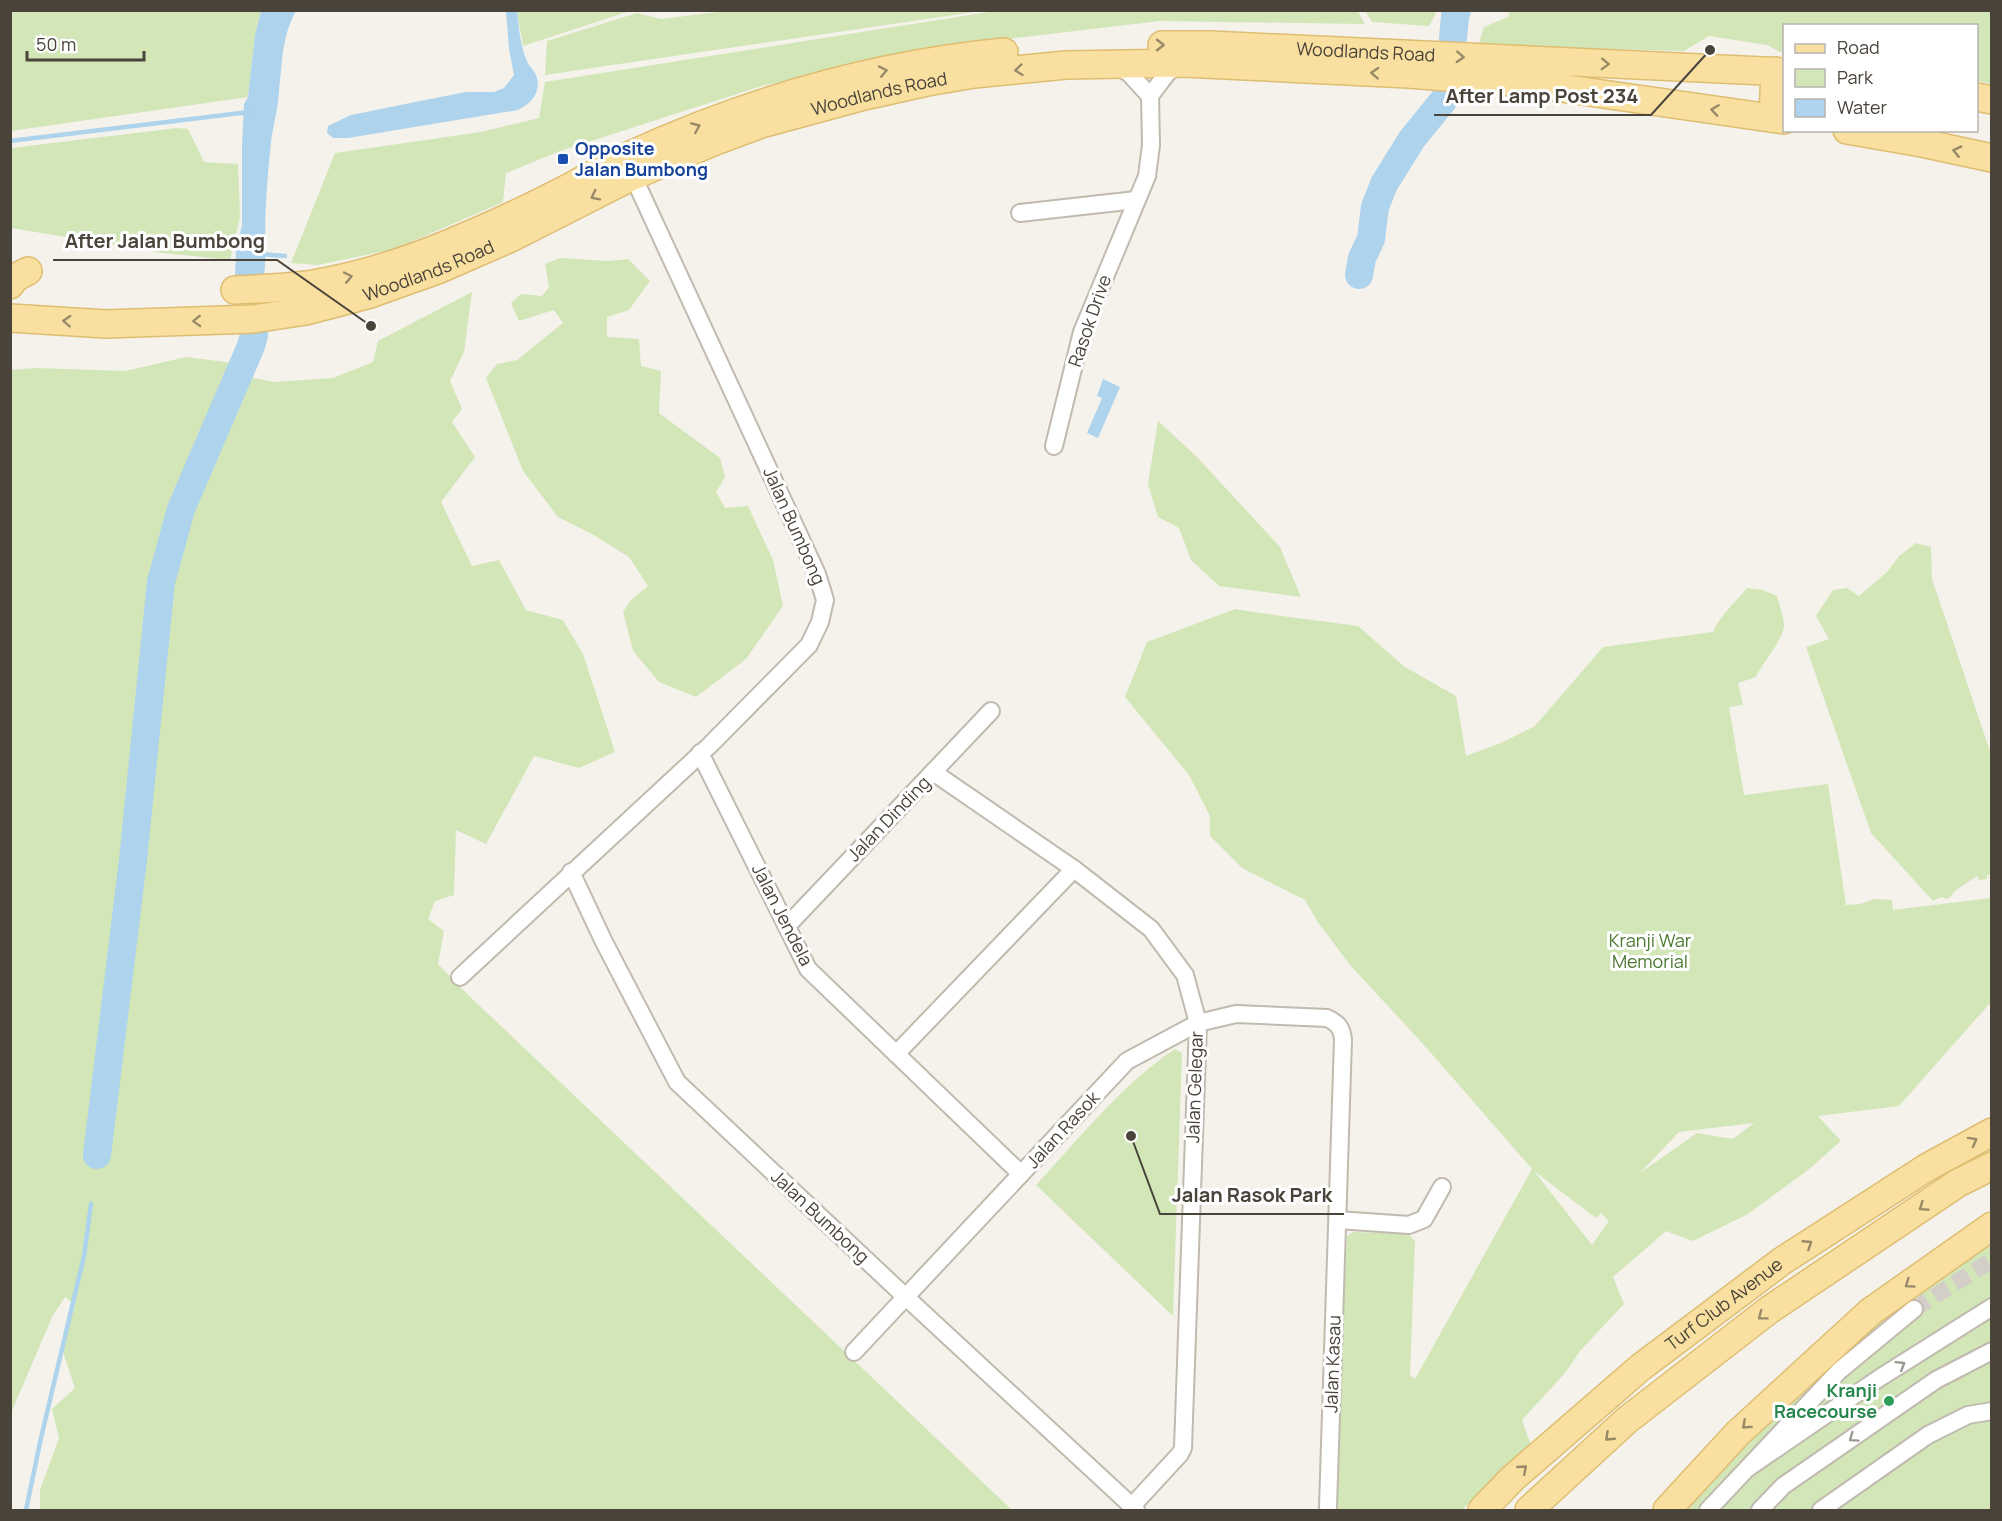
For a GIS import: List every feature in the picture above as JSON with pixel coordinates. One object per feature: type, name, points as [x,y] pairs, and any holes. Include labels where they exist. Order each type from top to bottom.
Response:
[{"type":"main road","name":"Woodlands Road","points":[[235,290],[306,285],[356,275],[432,250],[471,235],[625,158],[705,123],[805,90],[856,76],[922,63],[1021,51],[1091,46],[1210,45],[1780,71]]},
{"type":"main road","name":"Woodlands Road","points":[[16,317],[106,324],[272,318],[368,295],[440,269],[511,238],[633,176],[761,124],[864,96],[974,74],[1066,65],[1183,63],[1408,74],[1526,83],[1779,119]]},
{"type":"main road","points":[[1779,119],[1780,71]]},
{"type":"main road","points":[[1859,132],[1992,158]]},
{"type":"main road","name":"Turf Club Avenue","points":[[1482,1510],[1513,1478],[1641,1368],[1782,1261],[1926,1168],[1992,1132]]},
{"type":"main road","name":"Turf Club Avenue","points":[[1529,1510],[1627,1420],[1768,1310],[1958,1184],[1992,1166]]},
{"type":"main road","points":[[1668,1510],[1738,1433],[1870,1312],[1992,1226]]},
{"type":"street","points":[[1112,64],[1129,73],[1150,96],[1168,72],[1183,63]]},
{"type":"street","name":"Rasok Drive","points":[[1054,446],[1082,332],[1149,166],[1150,96]]},
{"type":"street","name":"Jalan Bumbong","points":[[460,976],[710,745],[809,645],[820,622],[825,600],[817,574],[633,176]]},
{"type":"street","points":[[1020,213],[1136,200]]},
{"type":"street","name":"Jalan Dinding","points":[[787,926],[991,711]]},
{"type":"street","name":"Jalan Jendela","points":[[700,753],[808,969],[1021,1174]]},
{"type":"street","name":"Jalan Gelegar","points":[[933,772],[1074,869],[1151,929],[1185,975],[1198,1023],[1183,1448],[1134,1508]]},
{"type":"street","points":[[896,1054],[1074,869]]},
{"type":"street","name":"Jalan Bumbong","points":[[571,872],[604,942],[677,1082],[906,1298],[1134,1508]]},
{"type":"street","name":"Jalan Rasok","points":[[854,1352],[1127,1061],[1198,1023],[1236,1014],[1327,1018]]},
{"type":"street","name":"Jalan Kasau","points":[[1327,1018],[1336,1022],[1342,1030],[1343,1040],[1328,1507]]},
{"type":"street","points":[[1338,1220],[1409,1225],[1424,1219],[1442,1187]]},
{"type":"street","points":[[1748,1468],[1881,1377],[1992,1307]]},
{"type":"street","points":[[1708,1510],[1839,1371],[1914,1308]]},
{"type":"street","points":[[1760,1510],[1783,1486],[1936,1380],[1992,1351]]},
{"type":"street","points":[[1821,1510],[1928,1435],[1968,1415],[1992,1411]]},
{"type":"green space","points":[[27,10],[261,11],[255,35],[248,97],[11,131],[10,13]]},
{"type":"green space","points":[[734,10],[981,11],[545,75],[547,41],[637,13],[661,19]]},
{"type":"green space","points":[[1357,10],[1365,24],[1160,21],[931,48],[762,86],[560,151],[506,173],[503,202],[395,249],[318,265],[291,263],[335,153],[481,132],[539,118],[545,82],[995,11]]},
{"type":"green space","points":[[517,11],[630,11],[523,46]]},
{"type":"green space","points":[[1365,11],[1437,11],[1429,26],[1372,22]]},
{"type":"green space","points":[[1510,11],[1991,11],[1991,84],[1978,81],[1978,24],[1783,24],[1783,53],[1767,45],[1709,36],[1684,51],[1478,46],[1484,27],[1508,17]]},
{"type":"green space","points":[[177,128],[188,129],[204,162],[238,164],[240,217],[230,260],[164,253],[11,228],[11,148]]},
{"type":"green space","points":[[560,258],[608,261],[628,259],[650,281],[629,310],[607,317],[607,337],[639,339],[641,366],[661,371],[659,413],[720,458],[725,477],[716,492],[725,508],[748,506],[773,560],[783,606],[746,659],[696,697],[659,682],[633,651],[623,612],[631,600],[648,586],[629,557],[592,534],[558,517],[523,471],[486,378],[497,364],[517,360],[563,323],[554,310],[519,321],[511,303],[521,294],[542,296],[549,287],[545,264]]},
{"type":"green space","points":[[472,292],[464,352],[450,381],[462,409],[452,422],[475,457],[441,502],[472,566],[499,560],[526,610],[563,620],[583,654],[615,752],[579,768],[534,756],[486,844],[456,830],[454,895],[435,901],[428,919],[444,931],[438,964],[1012,1510],[40,1510],[40,1490],[59,1438],[52,1409],[75,1388],[62,1349],[75,1305],[65,1297],[53,1315],[11,1413],[11,370],[36,368],[125,371],[186,357],[233,363],[254,378],[274,382],[333,378],[373,362],[378,341]]},
{"type":"green space","points":[[1158,421],[1197,457],[1280,547],[1301,597],[1219,586],[1191,560],[1179,528],[1158,517],[1148,484]]},
{"type":"green space","points":[[1916,543],[1931,547],[1932,579],[1991,754],[1991,874],[1987,875],[1987,879],[1979,880],[1977,876],[1956,890],[1948,899],[1941,897],[1933,901],[1871,833],[1806,647],[1829,639],[1816,616],[1833,590],[1847,588],[1859,596],[1887,572],[1899,556]]},
{"type":"green space","name":"Kranji War Memorial","points":[[1747,588],[1763,590],[1777,596],[1784,625],[1777,644],[1756,677],[1738,683],[1743,705],[1729,707],[1744,795],[1828,784],[1846,905],[1860,904],[1875,899],[1892,900],[1893,910],[1991,898],[1991,1002],[1899,1106],[1818,1116],[1841,1141],[1808,1170],[1748,1214],[1693,1241],[1666,1231],[1613,1277],[1624,1304],[1580,1351],[1565,1373],[1522,1420],[1530,1443],[1462,1510],[1333,1510],[1347,1236],[1353,1232],[1408,1234],[1415,1241],[1410,1375],[1415,1379],[1532,1169],[1424,1045],[1350,965],[1317,921],[1305,900],[1242,868],[1210,836],[1210,816],[1189,775],[1125,697],[1147,642],[1235,609],[1358,626],[1405,667],[1456,696],[1466,756],[1501,743],[1535,726],[1603,647],[1713,632],[1724,614]],"holes":[[[1754,1123],[1733,1139],[1697,1133],[1640,1173],[1679,1132]],[[1534,1171],[1596,1218],[1601,1213],[1609,1221],[1592,1245]]]},
{"type":"green space","points":[[1175,1049],[1182,1053],[1173,1316],[1036,1185],[1119,1095]]},
{"type":"green space","name":"Kranji Racecourse","points":[[1991,1234],[1991,1510],[1679,1510],[1827,1360]]},
{"type":"water","points":[[261,11],[296,11],[285,40],[278,105],[271,142],[265,212],[264,277],[235,276],[236,250],[242,225],[244,104],[248,97],[255,35]]},
{"type":"water","points":[[506,11],[517,11],[523,49],[537,79],[537,90],[528,104],[518,110],[348,138],[333,138],[327,133],[328,126],[351,115],[466,92],[494,92],[504,88],[514,75]]},
{"type":"water","points":[[1103,379],[1120,387],[1098,438],[1087,433],[1102,398],[1097,396]]},
{"type":"waterway","points":[[1453,38],[1457,10]]},
{"type":"waterway","points":[[1359,275],[1362,258],[1371,239],[1375,207],[1384,184],[1412,139],[1451,91]]},
{"type":"waterway","points":[[10,141],[249,112]]},
{"type":"waterway","points":[[260,254],[285,256]]},
{"type":"waterway","points":[[97,1155],[133,860],[161,582],[181,509],[254,335]]},
{"type":"waterway","points":[[26,1510],[84,1256],[91,1204]]},
{"type":"tunnel","points":[[1914,1309],[1992,1260]]},
{"type":"place","name":"After Lamp Post 234","points":[[1710,50]]},
{"type":"place","name":"Opposite Jalan Bumbong","points":[[563,159]]},
{"type":"place","name":"After Jalan Bumbong","points":[[371,326]]},
{"type":"place","name":"Jalan Rasok Park","points":[[1131,1136]]},
{"type":"place","name":"Kranji Racecourse","points":[[1889,1401]]}]
